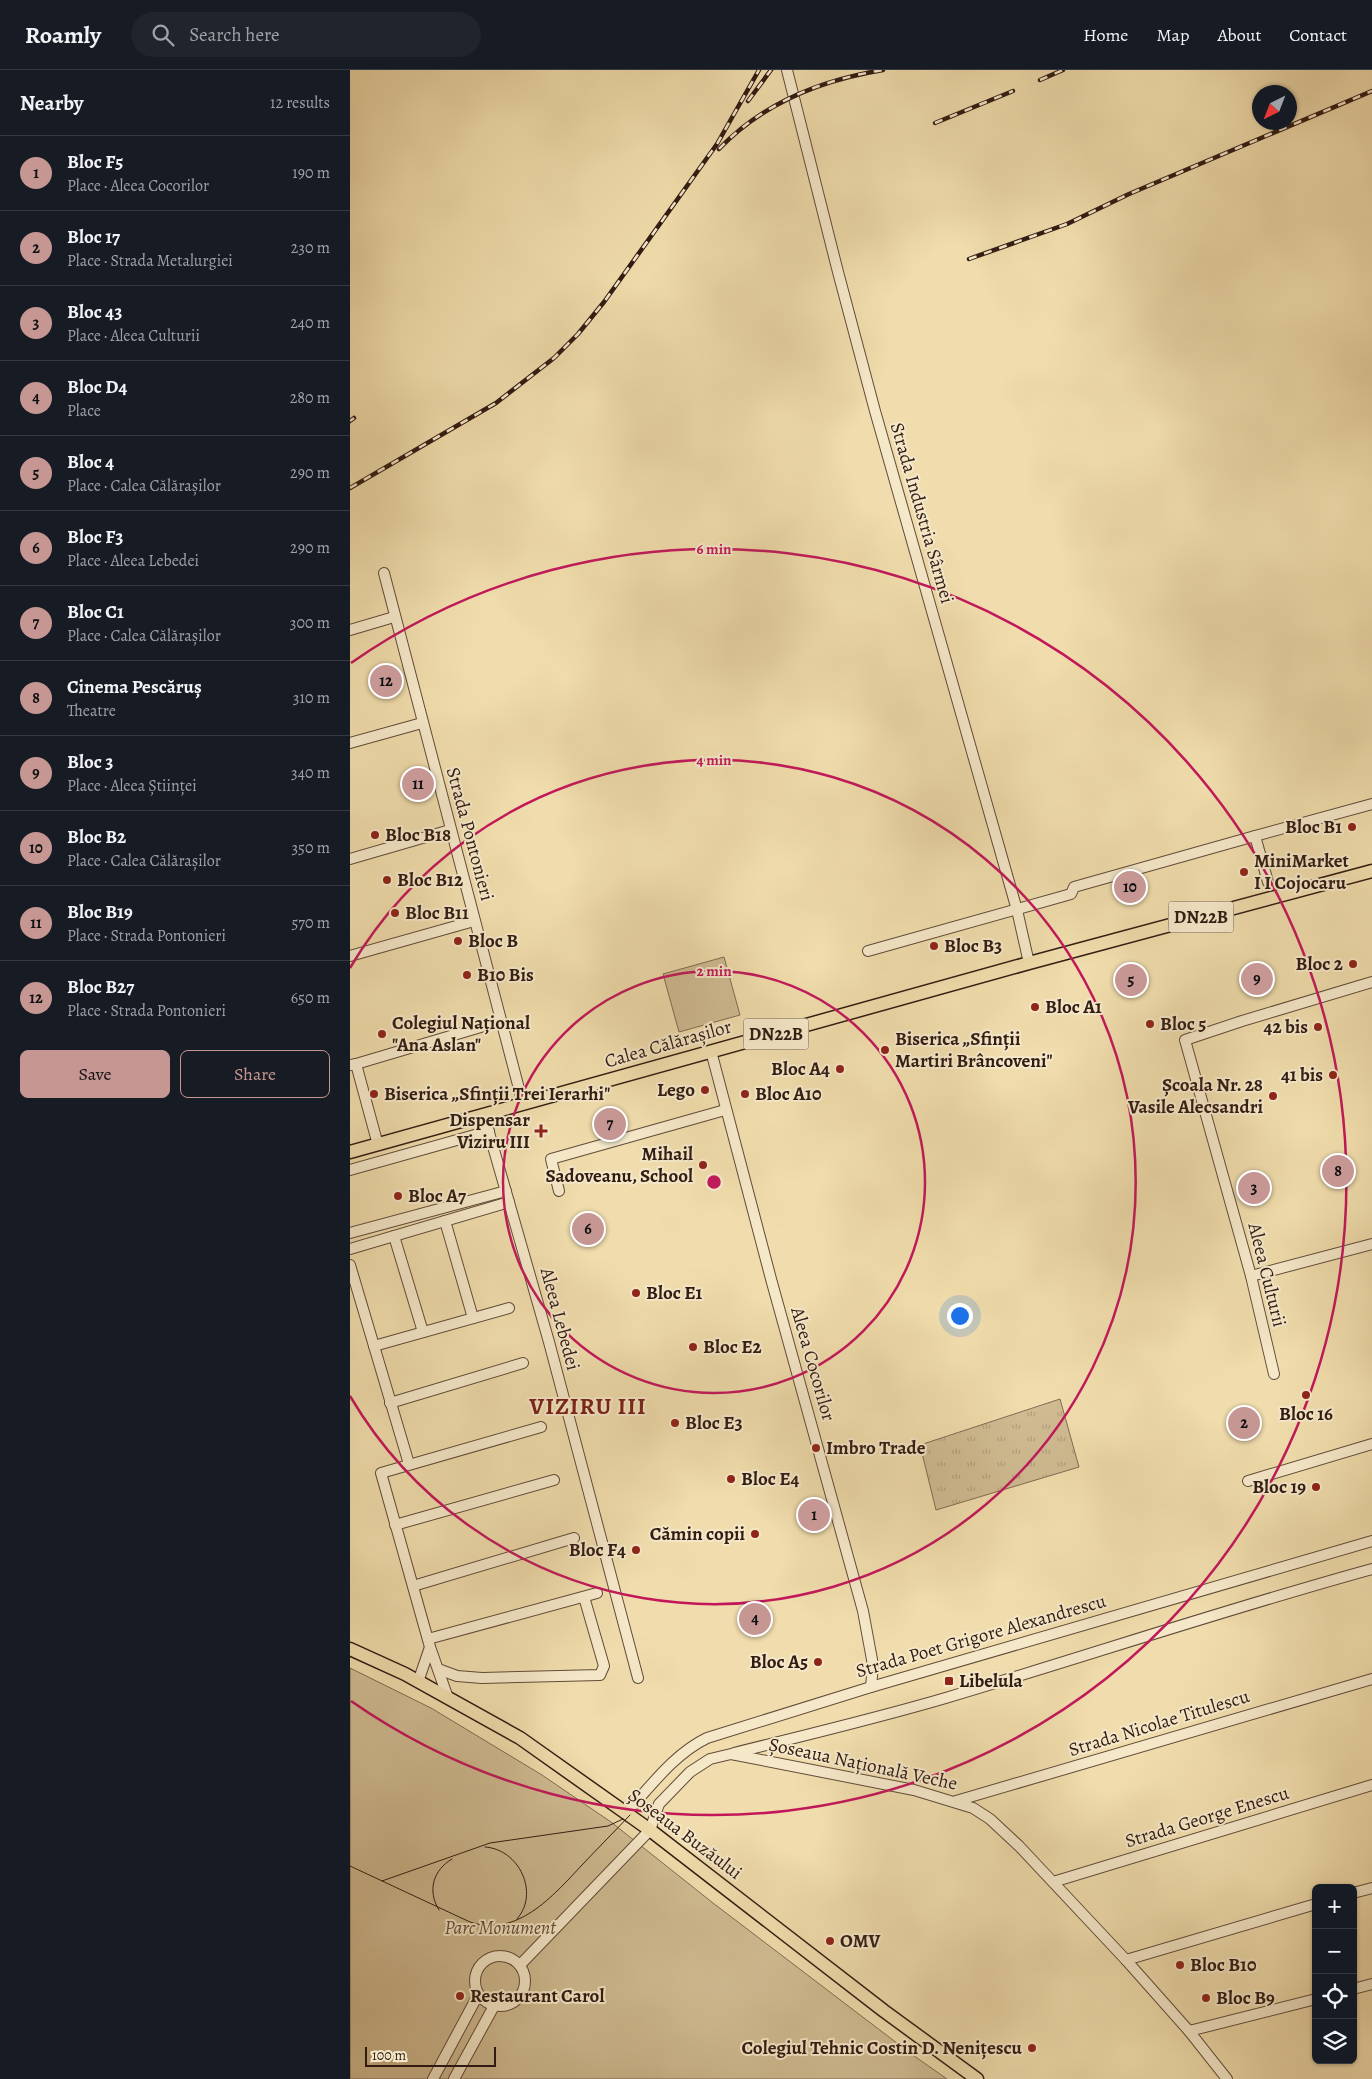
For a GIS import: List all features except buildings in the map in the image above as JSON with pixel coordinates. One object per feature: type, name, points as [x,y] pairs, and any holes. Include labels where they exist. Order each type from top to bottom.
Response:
[{"type":"main road","name":"Calea Călărașilor","points":[[350,1152],[1372,870]]},
{"type":"main road","name":"Șoseaua Buzăului","points":[[350,1649],[418,1682],[520,1738],[650,1830],[884,2011],[977,2079]]},
{"type":"street","name":"Strada Industria Sârmei","points":[[787,70],[870,393],[1017,910],[1030,963]]},
{"type":"street","name":"Strada Pontonieri","points":[[384,573],[523,1104]]},
{"type":"street","points":[[350,630],[394,617]]},
{"type":"street","points":[[350,743],[422,723]]},
{"type":"street","points":[[868,951],[1072,894],[1074,888],[1372,804]]},
{"type":"street","points":[[350,859],[450,830]]},
{"type":"street","points":[[1255,836],[1268,882]]},
{"type":"street","points":[[350,956],[474,921]]},
{"type":"street","name":"Aleea Culturii","points":[[1274,1374],[1250,1276],[1185,1040],[1372,982]]},
{"type":"street","points":[[378,1145],[353,1064],[501,1021]]},
{"type":"street","name":"Aleea Cocorilor","points":[[710,1052],[863,1611],[873,1665],[871,1687]]},
{"type":"street","points":[[559,1191],[551,1159],[725,1110]]},
{"type":"street","name":"Aleea Lebedei","points":[[484,1115],[549,1342],[638,1678]]},
{"type":"street","points":[[350,1170],[489,1131]]},
{"type":"street","points":[[350,1234],[506,1191]]},
{"type":"street","points":[[350,1249],[509,1202]]},
{"type":"street","points":[[445,1221],[474,1318]]},
{"type":"street","points":[[394,1236],[423,1332]]},
{"type":"street","points":[[1250,1276],[1372,1244]]},
{"type":"street","points":[[350,1265],[409,1464]]},
{"type":"street","points":[[374,1346],[509,1308]]},
{"type":"street","points":[[390,1403],[523,1363]]},
{"type":"street","points":[[448,1698],[429,1643],[381,1472],[541,1427]]},
{"type":"street","points":[[1248,1482],[1372,1444]]},
{"type":"street","points":[[395,1525],[554,1480]]},
{"type":"street","points":[[413,1586],[574,1538]]},
{"type":"street","name":"Strada Poet Grigore Alexandrescu","points":[[626,1813],[675,1760],[694,1744],[707,1738],[871,1687],[1372,1541]]},
{"type":"street","points":[[731,1754],[845,1726],[949,1697],[1298,1590],[1372,1570]]},
{"type":"street","points":[[429,1643],[597,1593]]},
{"type":"street","points":[[438,1669],[458,1676],[482,1678],[600,1675],[604,1666],[584,1597]]},
{"type":"street","points":[[418,1682],[429,1643]]},
{"type":"street","name":"Strada Nicolae Titulescu","points":[[956,1801],[1372,1679]]},
{"type":"street","name":"Șoseaua Națională Veche","points":[[650,1830],[659,1804],[690,1772],[710,1759],[731,1754],[874,1781],[956,1801],[973,1808],[990,1818],[1053,1882],[1189,2031],[1227,2079]]},
{"type":"street","name":"Strada George Enescu","points":[[1053,1882],[1372,1785]]},
{"type":"street","points":[[520,1964],[650,1830]]},
{"type":"street","points":[[1357,1893],[1372,1888]]},
{"type":"street","points":[[1126,1960],[1312,1905]]},
{"type":"street","points":[[499,1956],[520,1964],[525,1982],[523,1992],[512,2004],[494,2006],[478,1995],[475,1985],[476,1973],[483,1963],[490,1958],[499,1956]]},
{"type":"street","points":[[1357,1988],[1372,1984]]},
{"type":"street","points":[[433,2079],[478,1995]]},
{"type":"street","points":[[1189,2031],[1312,2000]]},
{"type":"street","points":[[454,2079],[494,2006]]},
{"type":"green space","points":[[724,957],[740,1015],[679,1032],[663,974]]},
{"type":"green space","points":[[1060,1399],[1079,1467],[936,1510],[920,1445]]},
{"type":"green space","name":"Parc Monument","points":[[350,1668],[431,1708],[542,1775],[611,1822],[713,1903],[947,2079],[350,2079]]},
{"type":"tram line","points":[[350,1866],[470,1922],[487,1925],[503,1924],[533,1911],[546,1901],[630,1815]]},
{"type":"tram line","points":[[382,1881],[490,1843],[608,1826],[623,1819]]},
{"type":"tram line","points":[[485,1847],[508,1855],[522,1874],[526,1885],[526,1897],[524,1909],[517,1919]]},
{"type":"tram line","points":[[439,1910],[433,1896],[434,1882],[440,1869],[452,1859]]},
{"type":"railway","points":[[350,488],[496,403],[554,358],[578,334],[604,302],[717,144],[759,70]]},
{"type":"railway","points":[[748,101],[771,70]]},
{"type":"railway","points":[[719,149],[754,119],[794,96],[837,80],[883,70]]},
{"type":"railway","points":[[1040,80],[1063,70]]},
{"type":"railway","points":[[935,123],[1013,91]]},
{"type":"railway","points":[[969,259],[1067,224],[1129,194],[1372,91]]},
{"type":"railway","points":[[350,421],[354,418]]},
{"type":"place","name":"Bloc B27","points":[[386,681]]},
{"type":"place","name":"Bloc B19","points":[[418,784]]},
{"type":"place","name":"Bloc B1","points":[[1352,827]]},
{"type":"place","name":"Bloc B18","points":[[375,835]]},
{"type":"place","name":"MiniMarket I I Cojocaru","points":[[1244,872]]},
{"type":"place","name":"Bloc B12","points":[[387,880]]},
{"type":"place","name":"Bloc B2","points":[[1130,887]]},
{"type":"place","name":"Bloc B11","points":[[395,913]]},
{"type":"place","name":"Bloc B","points":[[458,941]]},
{"type":"place","name":"Bloc B3","points":[[934,946]]},
{"type":"place","name":"Bloc 2","points":[[1353,964]]},
{"type":"place","name":"B10 Bis","points":[[467,975]]},
{"type":"place","name":"Bloc 3","points":[[1257,979]]},
{"type":"place","name":"Bloc 4","points":[[1131,980]]},
{"type":"place","name":"Bloc A1","points":[[1035,1007]]},
{"type":"place","name":"Bloc 5","points":[[1150,1024]]},
{"type":"place","name":"42 bis","points":[[1318,1027]]},
{"type":"place","name":"Colegiul Național \"Ana Aslan\"","points":[[382,1034]]},
{"type":"place","name":"Biserica „Sfinții Martiri Brâncoveni\"","points":[[885,1050]]},
{"type":"place","name":"Bloc A4","points":[[840,1069]]},
{"type":"place","name":"41 bis","points":[[1333,1075]]},
{"type":"place","name":"Lego","points":[[705,1090]]},
{"type":"place","name":"Biserica „Sfinții Trei Ierarhi\"","points":[[374,1094]]},
{"type":"place","name":"Bloc A10","points":[[745,1094]]},
{"type":"place","name":"Școala Nr. 28 Vasile Alecsandri","points":[[1273,1096]]},
{"type":"place","name":"Bloc C1","points":[[610,1124]]},
{"type":"place","name":"Dispensar Viziru III","points":[[541,1131]]},
{"type":"place","name":"Mihail Sadoveanu, School","points":[[703,1165]]},
{"type":"place","name":"Cinema Pescăruș","points":[[1338,1171]]},
{"type":"place","name":"Bloc 43","points":[[1254,1188]]},
{"type":"place","name":"Bloc A7","points":[[398,1196]]},
{"type":"place","name":"Bloc F3","points":[[588,1229]]},
{"type":"place","name":"Bloc E1","points":[[636,1293]]},
{"type":"place","name":"Bloc E2","points":[[693,1347]]},
{"type":"place","name":"Bloc 16","points":[[1306,1395]]},
{"type":"place","name":"Bloc E3","points":[[675,1423]]},
{"type":"place","name":"Bloc 17","points":[[1244,1423]]},
{"type":"place","name":"Imbro Trade","points":[[816,1448]]},
{"type":"place","name":"Bloc E4","points":[[731,1479]]},
{"type":"place","name":"Bloc 19","points":[[1316,1487]]},
{"type":"place","name":"Bloc F5","points":[[814,1515]]},
{"type":"place","name":"Cămin copii","points":[[755,1534]]},
{"type":"place","name":"Bloc F4","points":[[636,1550]]},
{"type":"place","name":"Bloc D4","points":[[755,1619]]},
{"type":"place","name":"Bloc A5","points":[[818,1662]]},
{"type":"place","name":"Libelula","points":[[949,1681]]},
{"type":"place","name":"OMV","points":[[830,1941]]},
{"type":"place","name":"Bloc B10","points":[[1180,1965]]},
{"type":"place","name":"Restaurant Carol","points":[[460,1996]]},
{"type":"place","name":"Bloc B9","points":[[1206,1998]]},
{"type":"place","name":"Colegiul Tehnic Costin D. Nenițescu","points":[[1032,2048]]},
{"type":"district","name":"VIZIRU III","points":[[588,1406]]}]
